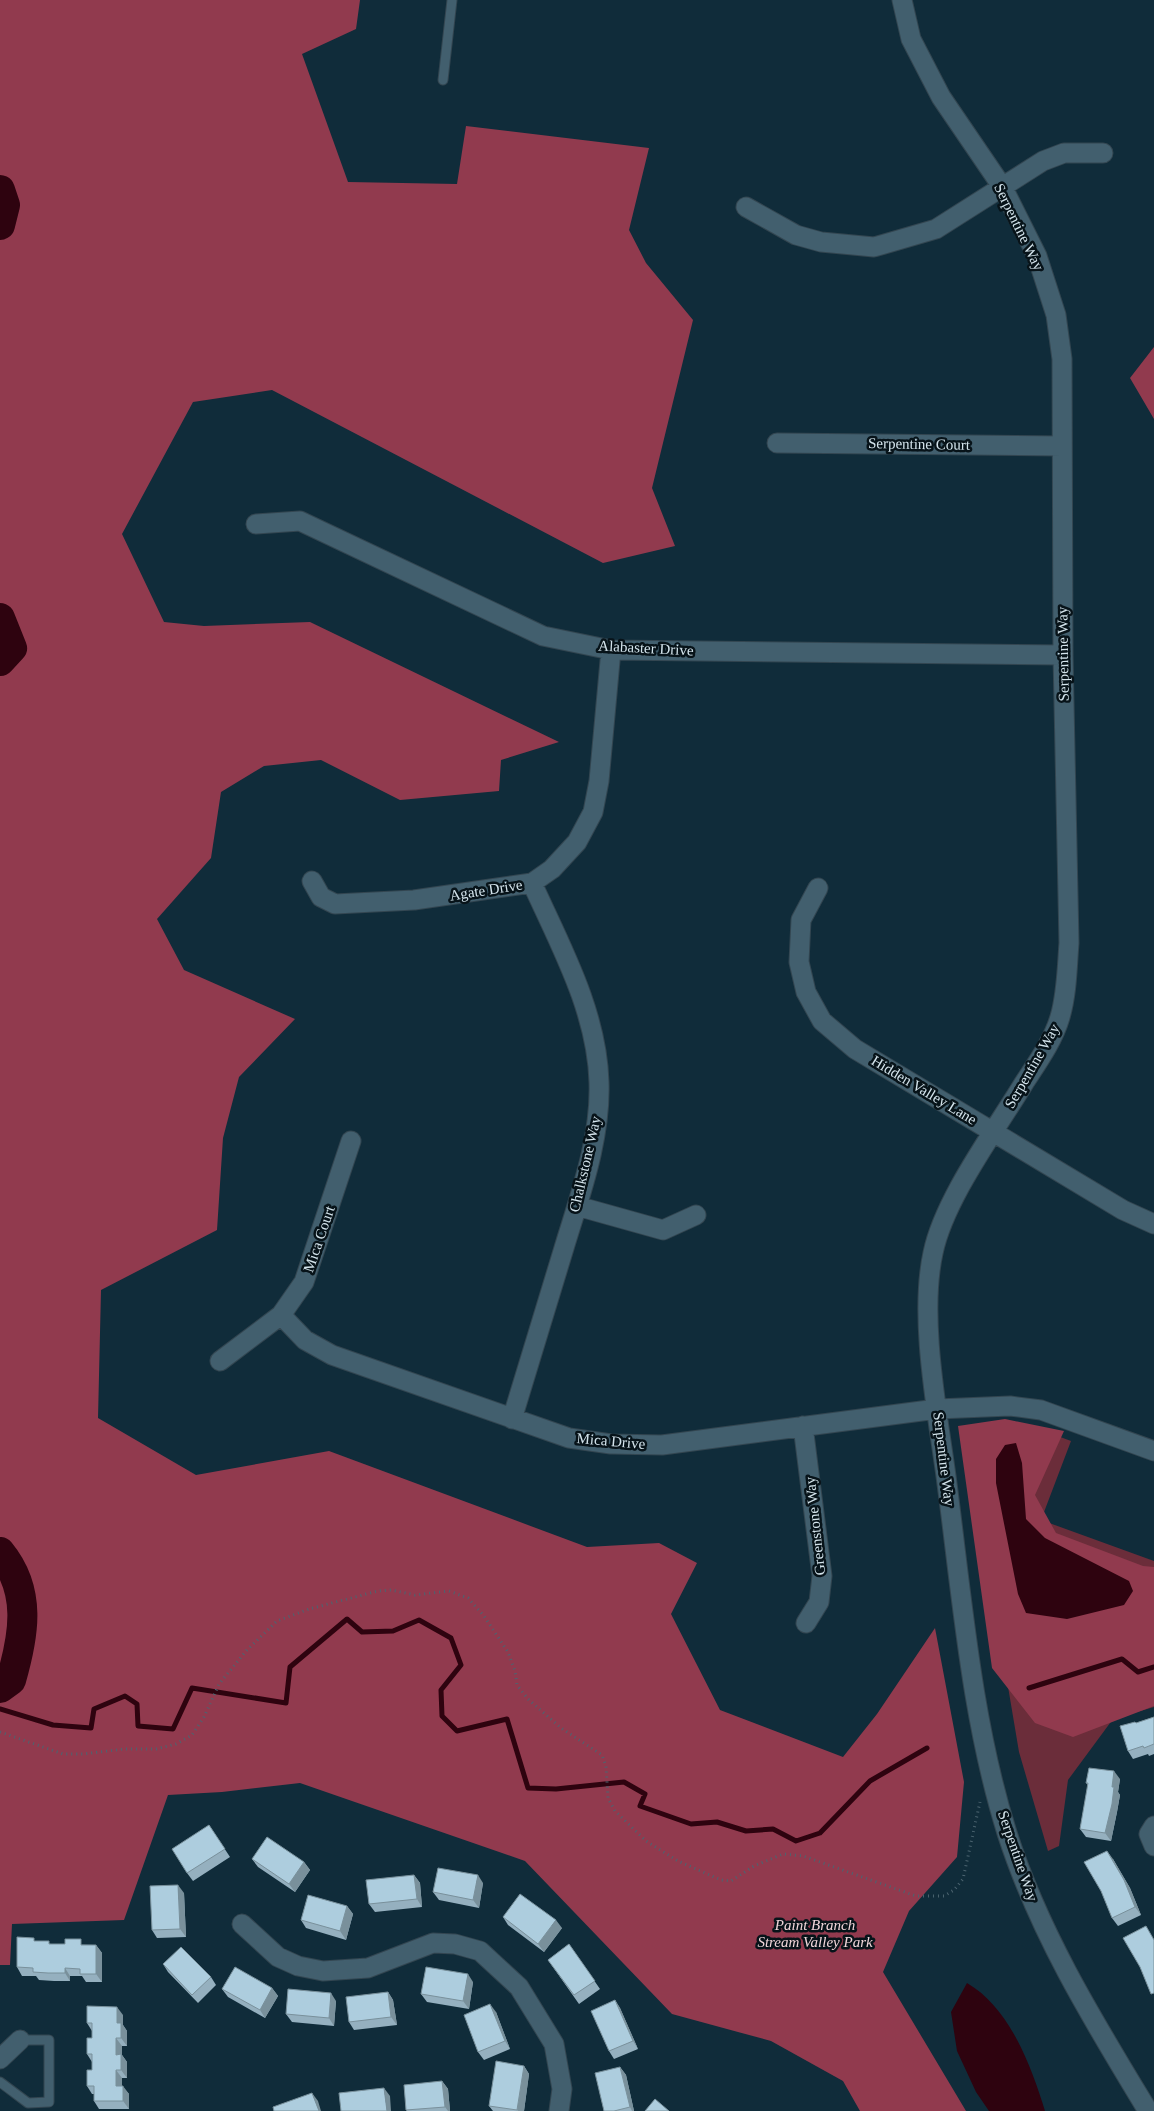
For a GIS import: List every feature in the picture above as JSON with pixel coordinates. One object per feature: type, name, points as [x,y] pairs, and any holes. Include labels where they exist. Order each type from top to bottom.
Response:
[{"type":"street","name":"Serpentine Way","points":[[902,0],[911,39],[941,98],[1003,188],[1037,256],[1056,315],[1062,359],[1063,655],[1069,943],[1065,989],[1059,1019],[1045,1050],[949,1207],[933,1253],[927,1314],[937,1409],[978,1724],[1007,1833],[1043,1926],[1085,2007],[1148,2111]]},
{"type":"street","points":[[746,207],[796,235],[821,242],[874,247],[936,229],[1043,161],[1064,153],[1103,153]]},
{"type":"street","name":"Serpentine Court","points":[[777,442],[1062,446]]},
{"type":"street","name":"Alabaster Drive","points":[[256,524],[300,521],[543,636],[611,650],[1063,655]]},
{"type":"street","name":"Agate Drive","points":[[312,881],[321,896],[335,904],[414,900],[532,883],[552,869],[577,842],[593,812],[599,781],[611,650]]},
{"type":"street","name":"Chalkstone Way","points":[[512,1419],[577,1206],[597,1126],[599,1081],[592,1037],[575,978],[532,883]]},
{"type":"street","name":"Hidden Valley Lane","points":[[818,888],[800,920],[799,962],[806,992],[822,1021],[855,1049],[1123,1210],[1154,1224]]},
{"type":"street","name":"Mica Court","points":[[220,1361],[281,1315],[304,1282],[311,1266],[351,1141]]},
{"type":"street","points":[[577,1206],[663,1230],[696,1215]]},
{"type":"street","name":"Mica Drive","points":[[281,1315],[305,1340],[332,1355],[569,1438],[611,1444],[662,1445],[937,1409],[1010,1406],[1041,1410],[1154,1451]]},
{"type":"street","name":"Greenstone Way","points":[[803,1426],[822,1576],[819,1602],[806,1623]]},
{"type":"street","points":[[1154,1826],[1149,1834],[1154,1846]]},
{"type":"street","points":[[242,1924],[278,1957],[298,1966],[323,1971],[368,1968],[433,1943],[454,1944],[480,1952],[519,1987],[554,2044],[562,2089],[559,2111]]},
{"type":"street","points":[[0,2059],[20,2040]]},
{"type":"lane","points":[[443,80],[452,0]]},
{"type":"lane","points":[[0,2082],[28,2103],[49,2102],[49,2040],[20,2040]]},
{"type":"path","points":[[0,1732],[63,1754],[84,1754],[124,1749],[156,1749],[176,1744],[192,1735],[219,1684],[247,1650],[277,1621],[309,1609],[378,1591],[391,1590],[414,1595],[449,1590],[468,1598],[484,1616],[508,1652],[515,1671],[517,1685],[528,1699],[561,1728],[602,1756],[606,1766],[608,1795],[614,1812],[646,1841],[678,1860],[721,1880],[732,1881],[754,1866],[783,1854],[803,1856],[916,1896],[931,1898],[944,1896],[954,1890],[963,1879],[982,1793]]},
{"type":"shaded area","points":[[1031,1426],[1071,1441],[1041,1520],[1154,1561],[1154,1707],[1113,1719],[1068,1780],[1059,1846],[1048,1851],[1019,1752],[1003,1657]]},
{"type":"shaded area","points":[[1016,1443],[1022,1463],[1026,1519],[1045,1538],[1129,1581],[1133,1591],[1124,1605],[1067,1619],[1026,1613],[1018,1594],[996,1483],[996,1459],[1005,1445]]},
{"type":"shaded area","points":[[967,1983],[995,2007],[1007,2023],[1026,2057],[1045,2111],[989,2111],[976,2092],[957,2051],[951,2012]]},
{"type":"green space","name":"Paint Branch Stream Valley Park","points":[[0,0],[360,0],[356,29],[302,54],[348,182],[457,184],[466,126],[649,148],[629,230],[646,263],[693,320],[652,488],[675,546],[603,563],[272,390],[193,402],[122,534],[164,622],[204,626],[310,622],[559,742],[501,760],[499,791],[400,800],[321,760],[264,766],[221,792],[211,858],[157,919],[184,970],[295,1019],[239,1077],[223,1138],[217,1230],[101,1290],[98,1418],[196,1475],[329,1451],[587,1547],[659,1543],[697,1563],[671,1614],[720,1710],[843,1757],[877,1714],[935,1628],[964,1782],[957,1857],[909,1911],[883,1972],[966,2111],[860,2111],[843,2081],[771,2041],[672,2014],[525,1861],[300,1783],[222,1792],[168,1795],[124,1920],[12,1924],[10,1965],[0,1965]]},
{"type":"green space","points":[[1154,347],[1154,419],[1130,378]]},
{"type":"green space","points":[[1005,1419],[1064,1431],[1035,1495],[1056,1533],[1143,1566],[1154,1567],[1154,1706],[1073,1737],[1035,1723],[992,1668],[958,1426]]},
{"type":"building","points":[[1154,1717],[1154,1744],[1128,1751],[1120,1726]]},
{"type":"building","points":[[1089,1768],[1114,1771],[1112,1804],[1105,1833],[1080,1829]]},
{"type":"building","points":[[209,1825],[225,1849],[187,1873],[172,1849]]},
{"type":"building","points":[[267,1837],[304,1862],[289,1884],[252,1859]]},
{"type":"building","points":[[1107,1851],[1124,1880],[1135,1907],[1112,1918],[1101,1891],[1084,1862]]},
{"type":"building","points":[[438,1868],[478,1875],[473,1900],[433,1892]]},
{"type":"building","points":[[414,1875],[417,1899],[369,1904],[366,1880]]},
{"type":"building","points":[[178,1885],[180,1929],[152,1930],[150,1886]]},
{"type":"building","points":[[520,1894],[556,1920],[538,1944],[503,1917]]},
{"type":"building","points":[[308,1895],[347,1906],[340,1931],[301,1920]]},
{"type":"building","points":[[1146,1926],[1154,1940],[1154,1993],[1151,1994],[1140,1967],[1123,1938]]},
{"type":"building","points":[[17,1937],[34,1938],[34,1941],[49,1941],[49,1944],[65,1944],[65,1939],[81,1939],[81,1945],[96,1945],[96,1974],[80,1974],[80,1969],[65,1968],[65,1973],[33,1972],[33,1968],[17,1967]]},
{"type":"building","points":[[569,1944],[595,1981],[574,1995],[548,1960]]},
{"type":"building","points":[[181,1947],[211,1977],[192,1995],[163,1964]]},
{"type":"building","points":[[235,1967],[272,1988],[260,2010],[222,1989]]},
{"type":"building","points":[[426,1967],[468,1974],[463,2001],[421,1994]]},
{"type":"building","points":[[288,1989],[331,1993],[329,2018],[286,2014]]},
{"type":"building","points":[[388,1992],[391,2017],[349,2022],[346,1997]]},
{"type":"building","points":[[615,2000],[633,2041],[609,2051],[591,2011]]},
{"type":"building","points":[[490,2004],[505,2041],[478,2052],[464,2015]]},
{"type":"building","points":[[87,2006],[117,2007],[117,2023],[121,2023],[121,2038],[116,2038],[116,2055],[121,2054],[121,2070],[116,2070],[116,2086],[123,2086],[123,2101],[94,2101],[94,2086],[87,2086],[87,2070],[92,2070],[92,2054],[87,2054],[87,2038],[92,2038],[92,2023],[87,2023]]},
{"type":"building","points":[[496,2061],[524,2066],[517,2110],[489,2106]]},
{"type":"building","points":[[620,2067],[630,2107],[614,2111],[604,2111],[595,2073]]},
{"type":"building","points":[[442,2081],[445,2107],[406,2110],[404,2085]]},
{"type":"building","points":[[384,2088],[387,2111],[341,2111],[339,2093]]},
{"type":"building","points":[[312,2093],[319,2111],[274,2111],[273,2107]]},
{"type":"building","points":[[655,2099],[669,2111],[645,2111]]},
{"type":"waterway","points":[[0,190],[5,205],[0,225]]},
{"type":"waterway","points":[[0,618],[12,648],[0,661]]},
{"type":"waterway","points":[[0,1552],[17,1582],[22,1614],[22,1630],[11,1680],[0,1688]]},
{"type":"waterway","points":[[0,1709],[53,1725],[91,1728],[94,1709],[125,1696],[137,1704],[138,1726],[173,1729],[192,1688],[286,1703],[290,1667],[347,1619],[362,1632],[393,1631],[419,1620],[451,1638],[461,1665],[441,1690],[442,1716],[457,1731],[507,1719],[528,1788],[556,1789],[624,1782],[645,1794],[640,1806],[691,1824],[717,1822],[746,1831],[773,1829],[796,1841],[820,1833],[870,1781],[927,1748]]},
{"type":"waterway","points":[[1029,1688],[1122,1659],[1138,1672],[1154,1667]]}]
